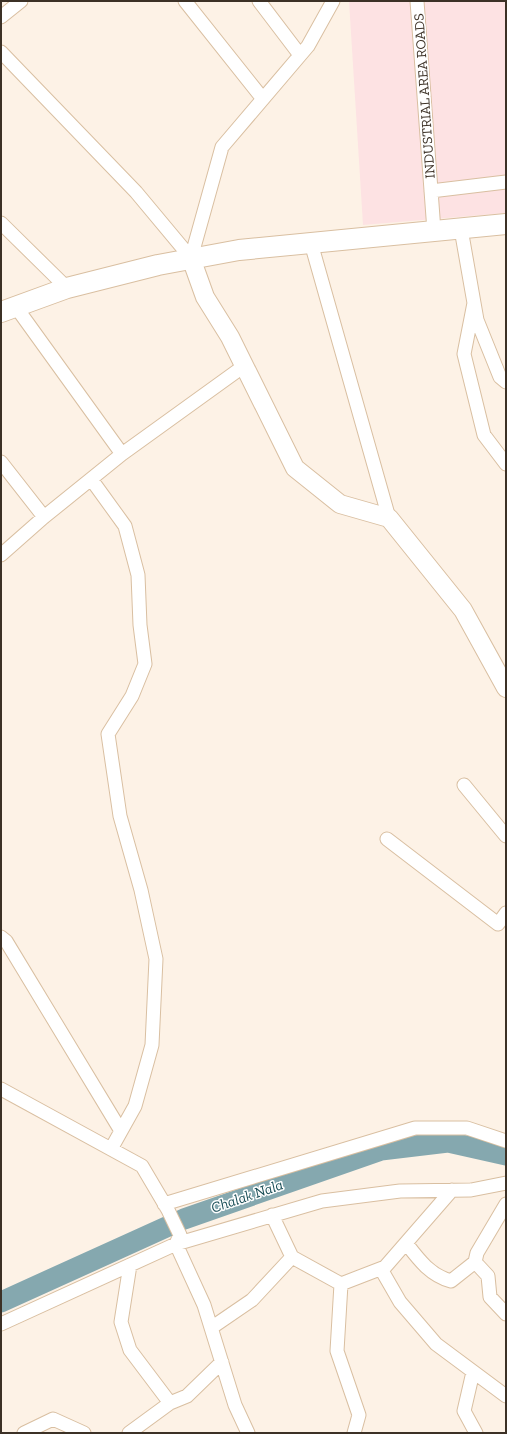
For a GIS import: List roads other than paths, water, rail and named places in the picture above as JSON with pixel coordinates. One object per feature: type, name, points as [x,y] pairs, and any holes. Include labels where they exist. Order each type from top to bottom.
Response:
[{"type":"main road","points":[[9,310],[67,288],[191,258],[239,250],[506,224]]},
{"type":"street","points":[[1,17],[21,1]]},
{"type":"street","points":[[185,1],[263,99]]},
{"type":"street","points":[[259,1],[300,55]]},
{"type":"street","points":[[191,258],[222,147],[308,46],[333,1]]},
{"type":"street","name":"INDUSTRIAL AREA ROADS","points":[[417,1],[434,231]]},
{"type":"street","points":[[1,52],[136,192],[191,258],[205,297],[230,336],[295,468],[340,504],[389,518]]},
{"type":"street","name":"INDUSTRIAL AREA ROADS","points":[[431,191],[506,182]]},
{"type":"street","points":[[1,223],[67,288]]},
{"type":"street","points":[[461,229],[477,320],[500,377],[506,382]]},
{"type":"street","points":[[311,243],[389,518],[463,610],[506,688]]},
{"type":"street","points":[[474,303],[464,354],[484,435],[506,464]]},
{"type":"street","points":[[9,310],[122,454]]},
{"type":"street","points":[[1,555],[44,517],[122,454],[244,366]]},
{"type":"street","points":[[1,462],[44,517]]},
{"type":"street","points":[[91,479],[125,526],[138,575],[140,625],[145,664],[132,696],[108,734],[120,816],[141,890],[156,959],[152,1045],[135,1106],[111,1149]]},
{"type":"street","points":[[464,785],[506,836]]},
{"type":"street","points":[[387,839],[498,924],[506,914]]},
{"type":"street","points":[[1,938],[6,941],[121,1131]]},
{"type":"street","points":[[1,1089],[142,1166],[166,1207],[204,1305],[235,1405],[248,1433]]},
{"type":"street","points":[[166,1207],[415,1128],[467,1128],[506,1141]]},
{"type":"street","points":[[1,1324],[130,1265],[178,1240],[322,1200],[400,1191],[471,1190],[506,1183]]},
{"type":"street","points":[[272,1215],[292,1257],[341,1284],[385,1267],[452,1190]]},
{"type":"street","points":[[406,1243],[423,1266],[439,1278],[451,1281],[475,1262],[477,1253],[506,1204]]},
{"type":"street","points":[[211,1328],[252,1300],[292,1257]]},
{"type":"street","points":[[475,1262],[488,1276],[490,1297],[506,1314]]},
{"type":"street","points":[[130,1265],[120,1322],[130,1350],[170,1403]]},
{"type":"street","points":[[381,1269],[400,1302],[436,1344],[506,1396]]},
{"type":"street","points":[[341,1284],[337,1351],[359,1415],[354,1433]]},
{"type":"street","points":[[129,1433],[170,1403],[187,1396],[222,1362]]},
{"type":"street","points":[[473,1372],[464,1411],[476,1433]]},
{"type":"street","points":[[24,1433],[53,1419],[84,1433]]},
{"type":"waterway","name":"Chalak Nala","points":[[1,1302],[184,1219],[381,1150],[448,1142],[506,1155]]}]
